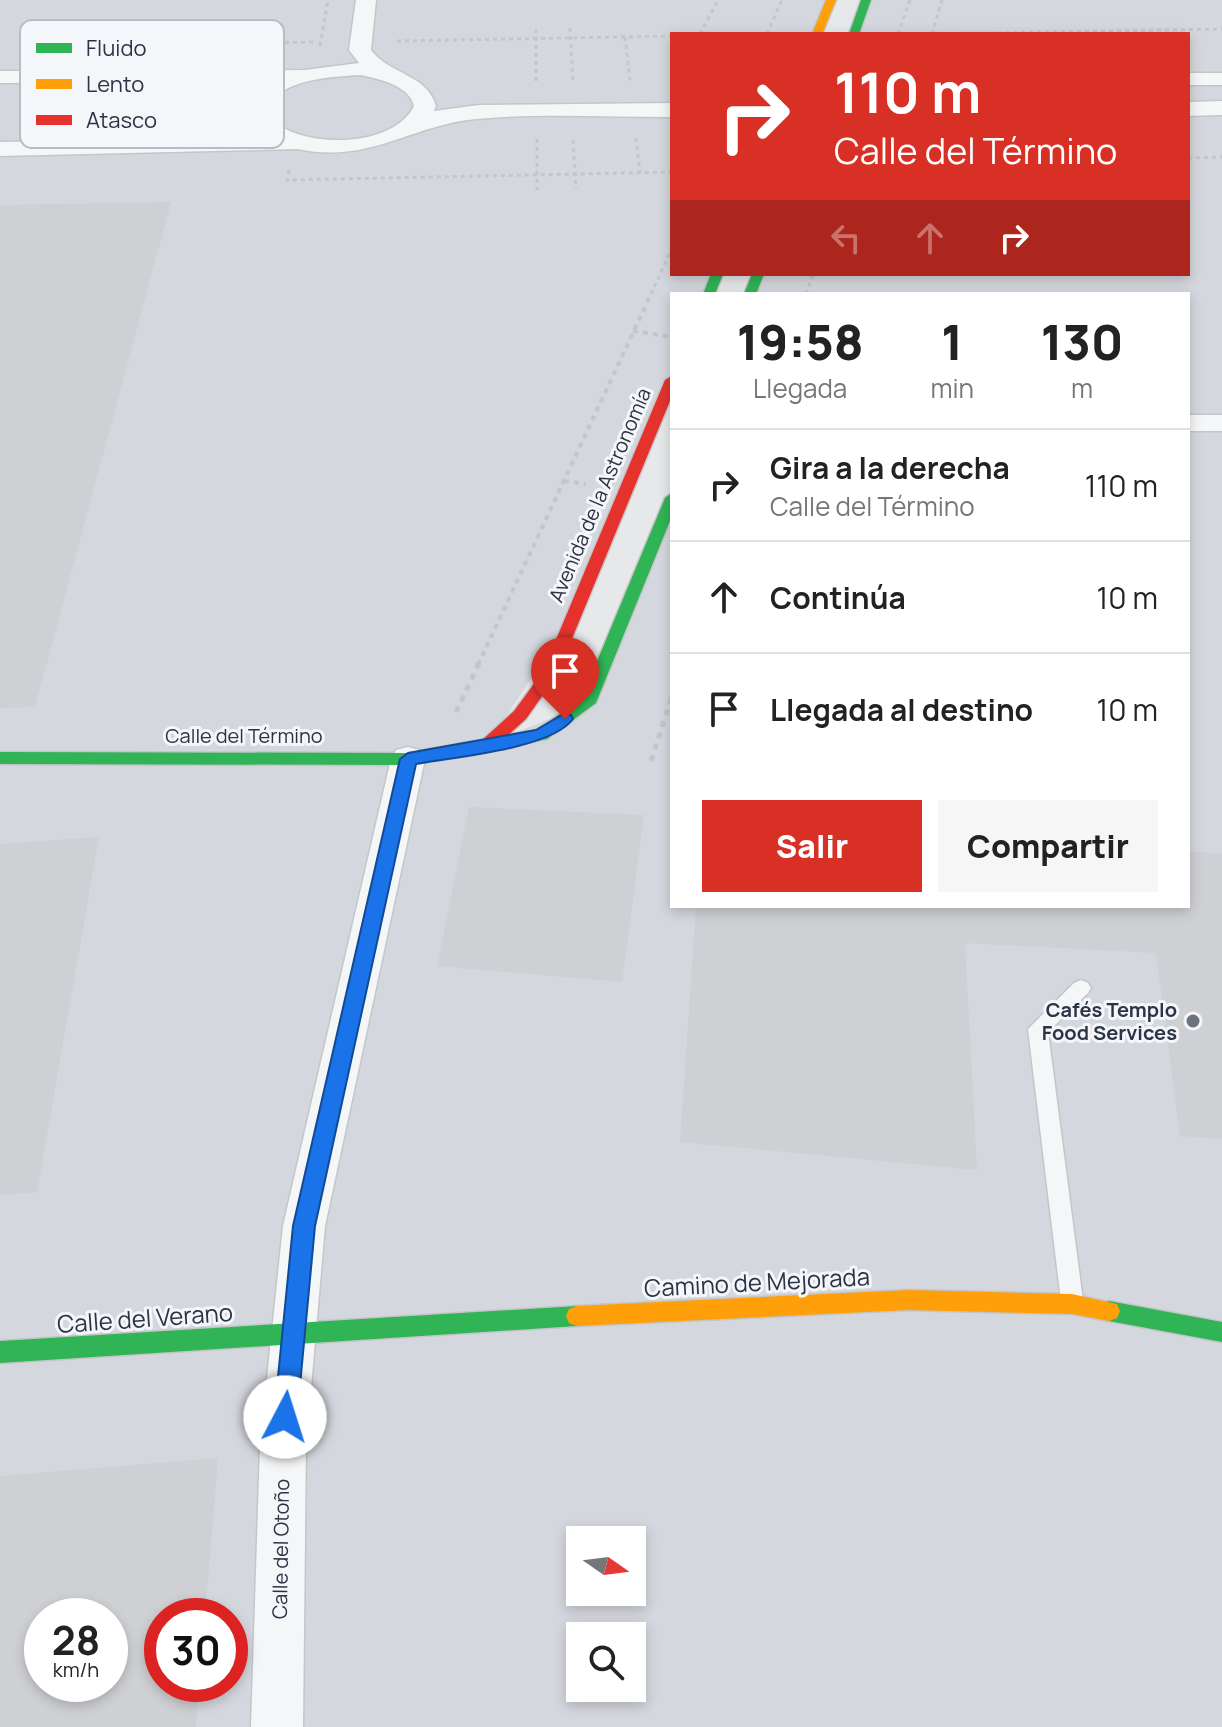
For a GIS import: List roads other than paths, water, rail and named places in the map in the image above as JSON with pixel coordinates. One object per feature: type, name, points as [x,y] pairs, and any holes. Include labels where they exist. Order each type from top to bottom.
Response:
[{"type":"street","points":[[366,0],[360,50],[382,73]]},
{"type":"street","points":[[818,32],[831,0]]},
{"type":"street","points":[[855,32],[866,0]]},
{"type":"street","points":[[284,85],[309,74],[335,48]]},
{"type":"street","points":[[284,74],[336,70],[382,73],[445,92],[481,98],[670,93]]},
{"type":"street","points":[[0,77],[20,77]]},
{"type":"street","points":[[1190,79],[1222,79]]},
{"type":"street","points":[[407,128],[420,116],[424,104],[420,92],[408,82]]},
{"type":"street","points":[[1190,109],[1222,108]]},
{"type":"street","points":[[0,149],[295,151],[380,139],[434,118],[479,112],[670,110]]},
{"type":"street","points":[[284,142],[295,151]]},
{"type":"street","name":"Avenida de la Astronomía","points":[[487,745],[520,715],[549,675],[670,385]]},
{"type":"street","points":[[1190,423],[1222,423]]},
{"type":"street","points":[[487,745],[541,735],[588,703],[670,503]]},
{"type":"street","name":"Calle del Término","points":[[0,758],[408,759],[487,745]]},
{"type":"street","name":"Calle del Otoño","points":[[277,1727],[283,1445],[304,1226],[408,759]]},
{"type":"street","name":"Camino de Mejorada","points":[[292,1334],[909,1300],[1072,1304],[1222,1332]]},
{"type":"street","name":"Calle del Verano","points":[[0,1352],[292,1334]]},
{"type":"lane","points":[[1072,1304],[1038,1029],[1081,988]]},
{"type":"place","name":"Cafés Templo Food Services","points":[[1193,1021]]}]
